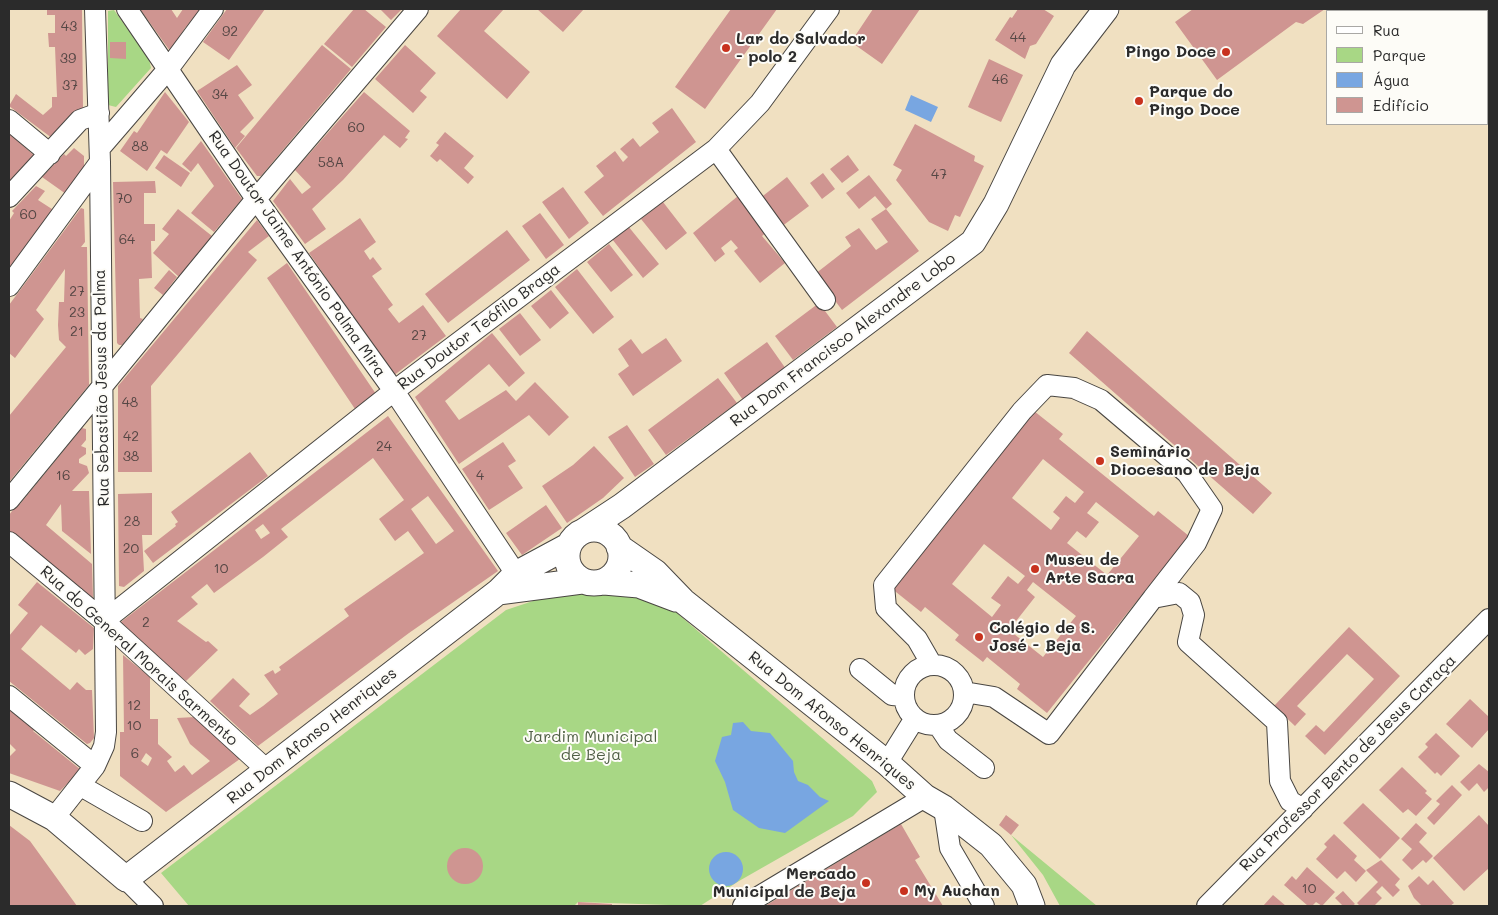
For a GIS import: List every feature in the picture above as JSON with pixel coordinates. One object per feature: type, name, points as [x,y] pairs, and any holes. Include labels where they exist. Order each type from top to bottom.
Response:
[{"type":"main road","name":"Rua Dom Francisco Alexandre Lobo","points":[[576,538],[973,242],[996,204],[1063,65],[1106,9]]},
{"type":"main road","points":[[498,592],[611,578],[620,564],[617,544],[616,510]]},
{"type":"main road","points":[[617,544],[611,535],[598,529],[576,538],[567,562],[570,570],[593,581],[638,584],[683,601]]},
{"type":"main road","name":"Rua Dom Afonso Henriques","points":[[126,880],[498,592],[516,574],[576,538]]},
{"type":"main road","name":"Rua Dom Afonso Henriques","points":[[617,544],[655,572],[683,601],[934,803],[991,845],[1024,886],[1032,906]]},
{"type":"main road","points":[[9,794],[54,818],[126,880]]},
{"type":"street","name":"Rua Sebastião Jesus da Palma","points":[[54,818],[95,766],[104,746],[106,732],[100,155],[95,9]]},
{"type":"street","name":"Rua Doutor Jaime António Palma Mira","points":[[127,9],[169,68],[256,199],[394,391],[516,574]]},
{"type":"street","points":[[9,286],[100,155],[214,9]]},
{"type":"street","points":[[9,500],[256,199],[418,9]]},
{"type":"street","name":"Rua Doutor Teófilo Braga","points":[[104,621],[394,391],[716,149],[760,103],[829,9]]},
{"type":"street","points":[[9,196],[80,120],[99,113]]},
{"type":"street","points":[[9,120],[50,154]]},
{"type":"street","points":[[716,149],[825,300]]},
{"type":"street","points":[[932,664],[917,639],[886,608],[884,585],[1022,411],[1046,385],[1074,388],[1101,400],[1187,473],[1212,509],[1196,543],[1049,734],[994,697],[964,692]]},
{"type":"street","name":"Rua do General Morais Sarmento","points":[[9,542],[104,621],[267,770]]},
{"type":"street","points":[[1154,598],[1179,593],[1190,602],[1194,614],[1188,642],[1277,722],[1280,780],[1290,801],[1302,809]]},
{"type":"street","name":"Rua Professor Bento de Jesus Caraça","points":[[1207,906],[1489,619]]},
{"type":"street","points":[[932,664],[950,669],[957,675],[964,692],[960,710],[955,717],[938,725],[930,725],[915,718],[909,712],[904,696],[909,678],[923,667],[932,664]]},
{"type":"street","points":[[860,668],[892,695],[904,696]]},
{"type":"street","points":[[9,696],[95,766]]},
{"type":"street","points":[[886,764],[915,718]]},
{"type":"street","points":[[938,725],[948,740],[984,768]]},
{"type":"street","points":[[81,786],[142,821]]},
{"type":"street","points":[[743,906],[934,803],[950,848],[984,906]]},
{"type":"street","points":[[126,880],[153,906]]},
{"type":"green space","points":[[114,10],[149,59],[151,68],[116,107],[108,105],[108,11]]},
{"type":"green space","name":"Jardim Municipal de Beja","points":[[616,589],[663,601],[872,781],[877,792],[853,816],[739,881],[700,906],[578,902],[574,906],[189,906],[161,873],[506,610],[563,591]]},
{"type":"green space","points":[[1011,835],[1097,906],[1060,906],[1043,875]]},
{"type":"water","points":[[911,95],[938,107],[931,122],[905,110]]},
{"type":"water","points":[[743,722],[751,731],[770,733],[793,761],[794,772],[798,781],[808,785],[820,797],[829,801],[785,833],[759,828],[733,810],[725,782],[715,761],[722,737],[731,735],[733,723]]},
{"type":"water","points":[[726,852],[733,853],[738,857],[742,862],[742,876],[738,881],[733,885],[726,886],[719,885],[714,881],[710,876],[709,869],[710,862],[714,857],[719,853]]},
{"type":"building","points":[[47,9],[82,9],[83,109],[52,138],[9,106],[16,94],[43,115],[52,107],[52,97],[57,97],[55,47],[49,47],[48,33],[55,33],[55,15],[47,15]]},
{"type":"building","points":[[140,9],[171,9],[177,18],[183,9],[201,9],[185,28],[170,51]]},
{"type":"building","points":[[227,9],[265,9],[229,60],[203,42]]},
{"type":"building","points":[[354,9],[364,9],[386,27],[352,67],[324,44]]},
{"type":"building","points":[[380,9],[400,9],[401,10],[391,20]]},
{"type":"building","points":[[461,9],[504,9],[484,31],[530,72],[507,99],[437,36]]},
{"type":"building","points":[[537,9],[584,9],[563,32]]},
{"type":"building","name":"Lar do Salvador - polo 2","points":[[731,9],[777,9],[705,109],[675,87]]},
{"type":"building","points":[[873,9],[920,9],[882,64],[851,42]]},
{"type":"building","points":[[1018,9],[1043,9],[1054,16],[1036,44],[1030,46],[1025,59],[995,40],[1010,17],[1012,18]]},
{"type":"building","name":"Pingo Doce","points":[[1193,9],[1325,9],[1303,24],[1296,22],[1217,80],[1175,22]]},
{"type":"building","points":[[110,42],[126,42],[126,59],[110,58]]},
{"type":"building","points":[[322,45],[351,69],[261,176],[257,176],[236,148]]},
{"type":"building","points":[[405,45],[436,73],[420,91],[427,97],[413,113],[375,79]]},
{"type":"building","points":[[989,59],[1023,75],[1001,122],[968,107]]},
{"type":"building","points":[[237,65],[252,85],[238,95],[254,118],[240,132],[245,136],[235,148],[197,91]]},
{"type":"building","points":[[165,92],[189,122],[167,154],[161,150],[147,171],[120,151],[134,131],[137,133]]},
{"type":"building","points":[[364,92],[410,131],[405,138],[408,139],[400,148],[384,135],[343,180],[312,209],[326,229],[305,244],[273,201],[290,179],[302,194],[311,187],[295,170]]},
{"type":"building","points":[[672,108],[696,142],[603,216],[584,192],[604,176],[596,166],[615,151],[623,162],[628,157],[620,149],[633,138],[640,147],[659,132],[652,123]]},
{"type":"building","points":[[915,124],[975,156],[974,161],[984,166],[960,217],[955,215],[948,231],[929,222],[896,180],[902,170],[893,165]]},
{"type":"building","points":[[445,132],[474,156],[464,168],[474,177],[468,184],[440,159],[437,162],[430,156],[439,145],[436,143]]},
{"type":"building","points":[[9,133],[37,158],[9,186]]},
{"type":"building","points":[[201,141],[242,199],[214,232],[191,213],[214,186],[198,163],[191,172],[182,164]]},
{"type":"building","points":[[74,148],[84,156],[84,168],[66,194],[42,177],[64,154],[66,156]]},
{"type":"building","points":[[164,155],[190,173],[181,187],[155,168]]},
{"type":"building","points":[[848,155],[859,170],[842,183],[830,169]]},
{"type":"building","points":[[823,173],[835,189],[822,199],[810,183]]},
{"type":"building","points":[[869,175],[892,204],[886,209],[875,196],[859,209],[846,193]]},
{"type":"building","points":[[787,177],[809,206],[781,227],[759,199]]},
{"type":"building","points":[[155,181],[156,193],[144,193],[144,224],[155,224],[155,241],[151,241],[152,278],[139,279],[140,318],[143,319],[122,345],[119,345],[117,343],[113,182]]},
{"type":"building","points":[[36,186],[45,191],[38,200],[55,211],[29,251],[24,248],[9,270],[9,221],[14,213],[12,211]]},
{"type":"building","points":[[563,187],[589,223],[569,239],[542,202]]},
{"type":"building","points":[[738,196],[767,232],[762,236],[785,263],[760,283],[734,251],[738,248],[731,240],[721,248],[725,254],[715,262],[693,233]]},
{"type":"building","points":[[663,202],[687,233],[666,250],[641,219]]},
{"type":"building","points":[[81,208],[84,209],[85,242],[81,247],[87,247],[89,385],[9,482],[9,416],[66,347],[59,340],[58,325],[59,302],[64,302],[65,269],[36,310],[44,319],[15,358],[9,353],[9,305]]},
{"type":"building","points":[[178,209],[212,236],[179,277],[153,253],[169,234],[162,229]]},
{"type":"building","points":[[886,209],[919,251],[842,310],[815,274],[851,246],[845,237],[859,228],[876,250],[888,242],[871,219]]},
{"type":"building","points":[[540,213],[564,245],[546,259],[522,226]]},
{"type":"building","points":[[360,218],[376,242],[364,251],[370,260],[373,257],[382,269],[372,276],[393,305],[388,309],[399,323],[423,305],[446,336],[393,376],[359,330],[361,328],[309,253]]},
{"type":"building","points":[[257,220],[269,236],[248,252],[257,260],[151,386],[152,472],[118,472],[118,386]]},
{"type":"building","points":[[628,226],[659,264],[643,278],[612,239]]},
{"type":"building","points":[[507,230],[530,260],[448,323],[425,294]]},
{"type":"building","points":[[609,244],[633,275],[611,292],[587,262]]},
{"type":"building","points":[[287,263],[376,394],[355,409],[267,278]]},
{"type":"building","points":[[577,269],[614,317],[593,334],[555,287]]},
{"type":"building","points":[[169,270],[177,277],[163,295],[154,288]]},
{"type":"building","points":[[551,290],[569,313],[550,329],[531,306]]},
{"type":"building","points":[[819,303],[837,327],[793,360],[775,336]]},
{"type":"building","points":[[520,313],[541,340],[520,356],[499,329]]},
{"type":"building","points":[[1087,331],[1272,493],[1253,514],[1069,353]]},
{"type":"building","points":[[492,333],[525,373],[509,387],[489,364],[445,401],[459,420],[506,390],[516,401],[535,382],[569,417],[549,436],[529,415],[459,464],[415,397]]},
{"type":"building","points":[[666,338],[682,361],[633,396],[618,374],[629,366],[618,349],[631,339],[642,354]]},
{"type":"building","points":[[767,342],[786,369],[743,400],[724,373]]},
{"type":"building","points":[[718,378],[737,403],[666,455],[648,430]]},
{"type":"building","name":"Seminário Diocesano de Beja","points":[[1034,411],[1063,434],[1059,439],[1154,516],[1158,511],[1189,536],[1047,713],[1017,689],[1020,684],[987,657],[983,662],[955,640],[959,635],[925,607],[921,612],[891,588]],"holes":[[[1043,459],[1084,492],[1075,503],[1066,496],[1053,512],[1060,518],[1051,530],[1012,498]],[[1096,502],[1139,536],[1107,575],[1067,543],[1077,531],[1086,538],[1099,522],[1087,513]],[[984,544],[1025,576],[1018,584],[1008,576],[991,598],[1001,605],[992,617],[952,584]],[[1033,582],[1076,616],[1043,657],[1009,630],[1035,597],[1027,590]]]},
{"type":"building","points":[[388,416],[498,571],[409,633],[258,746],[210,701],[233,678],[250,694],[239,706],[250,715],[278,694],[264,675],[273,670],[275,674],[281,670],[279,667],[349,616],[344,609],[424,553],[408,531],[395,541],[379,519],[404,500],[373,458],[281,529],[288,537],[263,557],[214,593],[207,584],[191,597],[198,604],[177,621],[206,642],[208,641],[218,650],[186,681],[117,625]],"holes":[[[428,496],[454,531],[436,544],[411,509]],[[263,524],[270,533],[261,539],[255,530]]]},
{"type":"building","points":[[627,425],[654,464],[635,477],[608,437]]},
{"type":"building","points":[[82,428],[86,429],[86,440],[81,446],[86,448],[86,454],[79,459],[79,463],[87,466],[89,473],[72,491],[89,491],[91,554],[62,531],[61,504],[46,525],[92,564],[93,598],[91,600],[9,532],[9,515]]},
{"type":"building","points":[[503,442],[516,461],[508,466],[523,488],[489,510],[462,469]]},
{"type":"building","points":[[594,446],[624,478],[603,498],[567,523],[542,486],[573,465]]},
{"type":"building","points":[[250,452],[268,476],[153,563],[144,551],[176,526],[175,524],[178,522],[171,512]]},
{"type":"building","points":[[152,493],[152,535],[142,535],[144,571],[124,587],[119,586],[118,494]]},
{"type":"building","points":[[546,505],[562,528],[522,555],[506,533]]},
{"type":"building","points":[[37,582],[94,628],[93,649],[85,655],[79,649],[76,653],[41,625],[21,649],[70,690],[77,682],[86,690],[92,690],[94,738],[87,744],[9,681],[9,636],[28,613],[18,605]]},
{"type":"building","points":[[1349,627],[1400,676],[1325,755],[1305,736],[1316,725],[1324,732],[1374,679],[1347,654],[1297,706],[1306,714],[1295,726],[1274,706]]},
{"type":"building","points":[[123,655],[150,677],[150,719],[158,719],[158,744],[172,757],[167,761],[175,772],[184,765],[192,775],[210,761],[190,744],[177,718],[195,717],[244,756],[166,812],[120,776],[120,732],[124,732]],"holes":[[[146,753],[152,758],[148,766],[141,761]]]},
{"type":"building","points":[[1470,699],[1489,717],[1489,729],[1472,748],[1446,724]]},
{"type":"building","points":[[9,704],[36,728],[33,731],[81,770],[60,791],[9,773],[9,757],[16,750],[9,743]]},
{"type":"building","points":[[1436,733],[1460,756],[1441,776],[1437,772],[1435,774],[1418,757],[1428,747],[1425,744]]},
{"type":"building","points":[[1479,764],[1489,772],[1489,787],[1484,792],[1477,783],[1469,791],[1460,782]]},
{"type":"building","points":[[1402,767],[1427,791],[1425,793],[1432,799],[1416,816],[1408,809],[1403,813],[1379,790]]},
{"type":"building","points":[[1452,785],[1462,795],[1434,825],[1427,818],[1440,804],[1436,801]]},
{"type":"building","points":[[1363,803],[1400,838],[1380,859],[1343,823]]},
{"type":"building","points":[[1006,815],[1019,825],[1011,835],[999,825]]},
{"type":"building","points":[[1479,815],[1489,826],[1489,868],[1464,891],[1433,858]]},
{"type":"building","points":[[1416,823],[1427,833],[1419,842],[1433,856],[1426,863],[1423,860],[1412,870],[1402,860],[1412,849],[1401,839]]},
{"type":"building","name":"Mercado Municipal de Beja","points":[[901,824],[920,857],[915,860],[943,906],[765,906]]},
{"type":"building","points":[[9,825],[30,841],[77,906],[9,906]]},
{"type":"building","points":[[1334,834],[1357,856],[1354,860],[1366,871],[1356,882],[1345,871],[1337,879],[1316,859],[1327,847],[1324,844]]},
{"type":"building","points":[[465,848],[477,854],[483,866],[477,878],[465,884],[453,878],[447,866],[453,854]]},
{"type":"building","points":[[1381,860],[1400,879],[1395,885],[1400,890],[1393,897],[1382,886],[1376,892],[1382,898],[1374,906],[1360,906],[1357,903],[1378,882],[1366,870]]},
{"type":"building","points":[[1307,867],[1335,892],[1322,906],[1316,902],[1312,906],[1308,906],[1284,885],[1292,876],[1296,880]]},
{"type":"building","points":[[1419,876],[1428,885],[1433,880],[1454,903],[1450,906],[1422,906],[1414,898],[1408,886]]},
{"type":"building","points":[[1343,891],[1355,904],[1343,906],[1335,898]]},
{"type":"building","points":[[1273,895],[1286,906],[1263,906]]},
{"type":"building","points":[[578,902],[612,904],[612,906],[578,906]]},
{"type":"place","name":"Lar do Salvador - polo 2","points":[[726,48]]},
{"type":"place","name":"Pingo Doce","points":[[1226,52]]},
{"type":"place","name":"Parque do Pingo Doce","points":[[1139,101]]},
{"type":"place","name":"Seminário Diocesano de Beja","points":[[1100,461]]},
{"type":"place","name":"Museu de Arte Sacra","points":[[1035,569]]},
{"type":"place","name":"Colégio de S. José - Beja","points":[[979,637]]},
{"type":"place","name":"Mercado Municipal de Beja","points":[[866,883]]},
{"type":"place","name":"My Auchan","points":[[904,891]]}]
